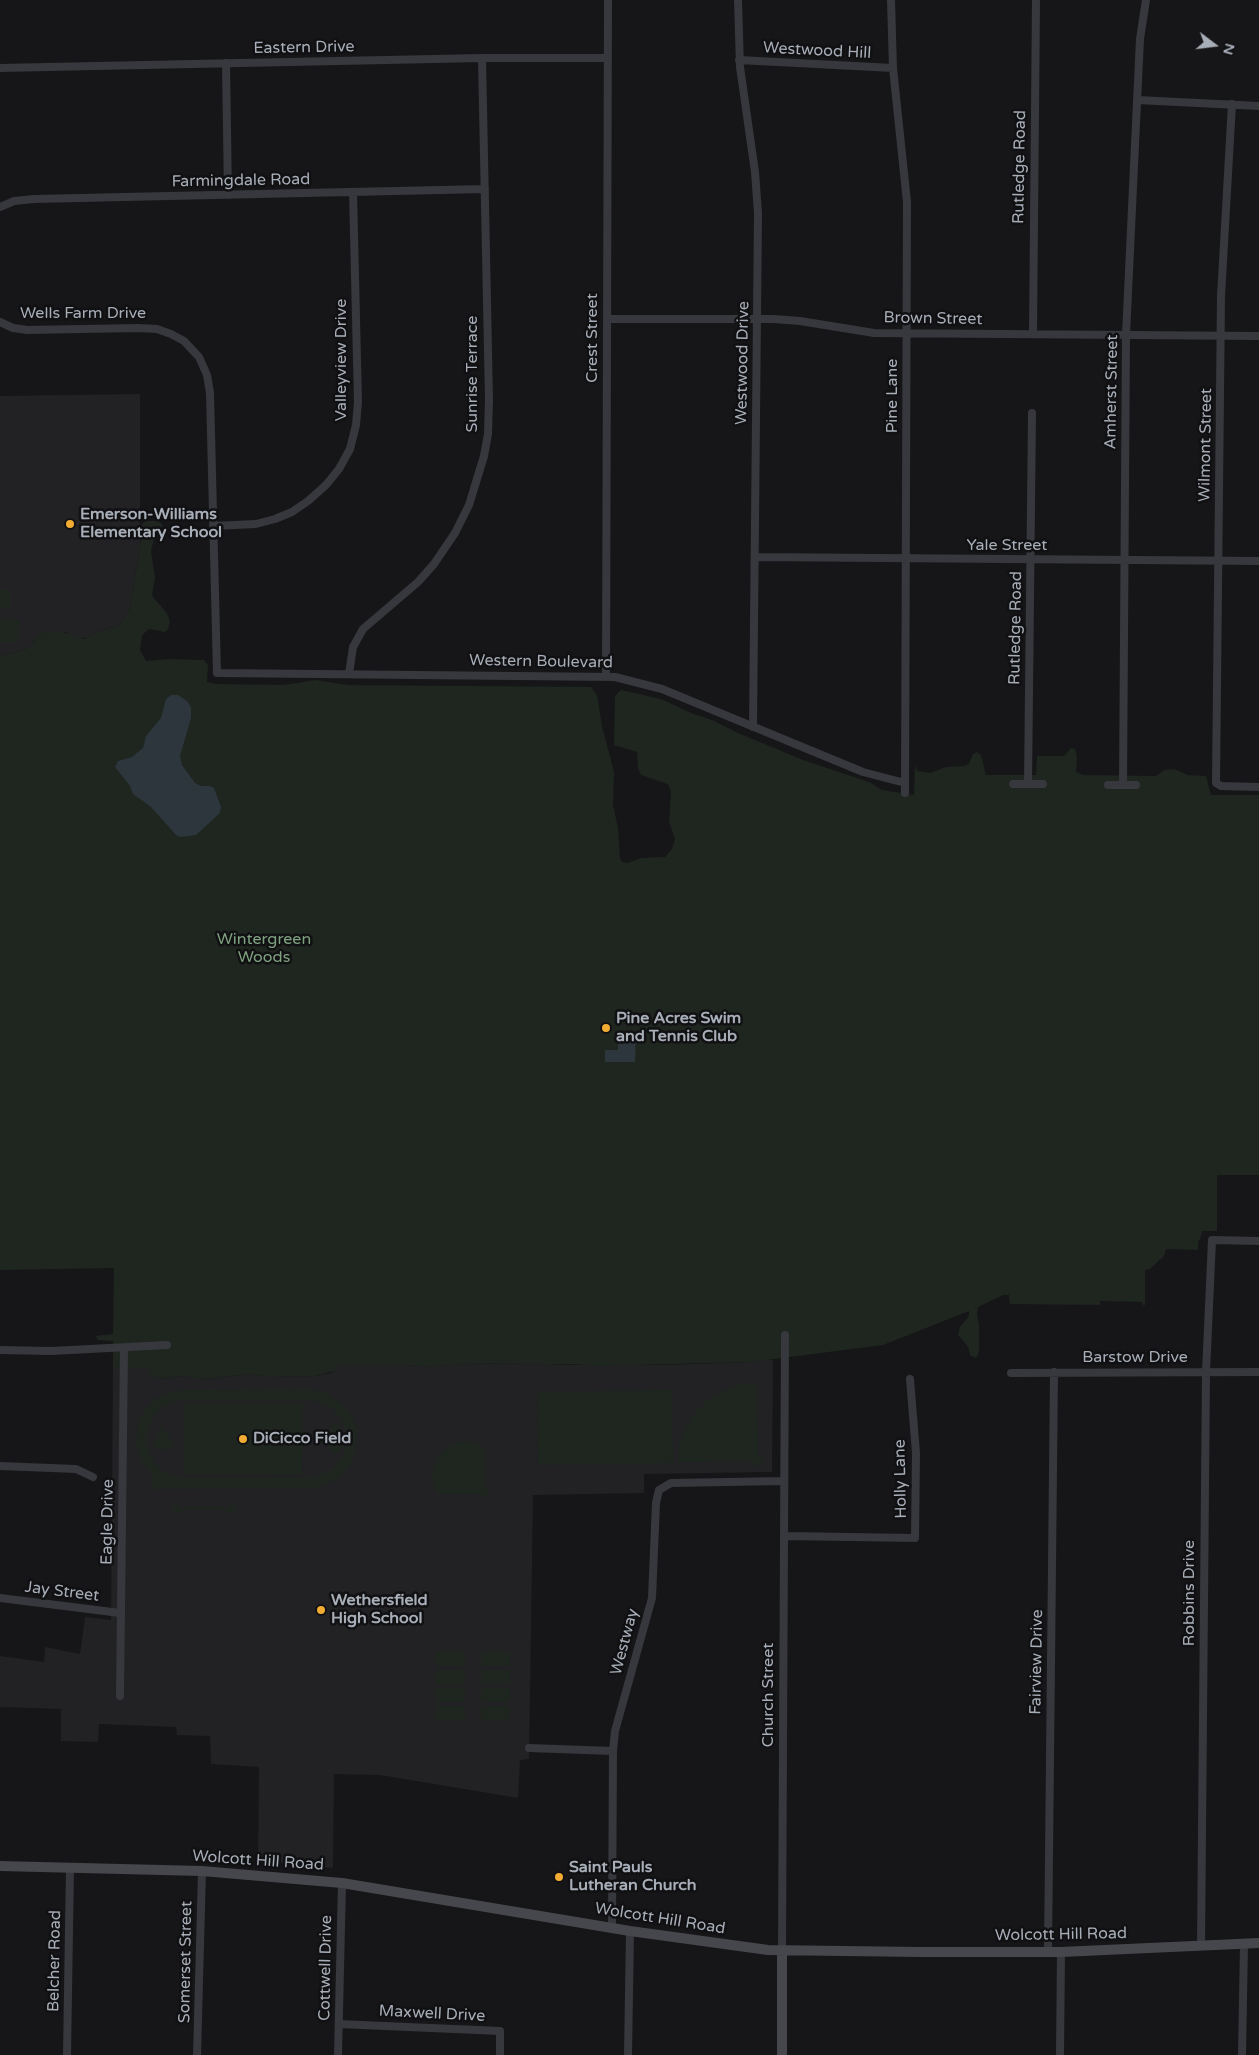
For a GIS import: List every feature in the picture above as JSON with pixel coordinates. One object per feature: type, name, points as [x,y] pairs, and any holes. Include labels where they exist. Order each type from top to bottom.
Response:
[{"type":"street","name":"Crest Street","points":[[606,676],[608,0]]},
{"type":"street","name":"Westwood Drive","points":[[738,0],[739,60],[757,198],[753,727]]},
{"type":"street","name":"Pine Lane","points":[[892,0],[893,68],[907,195],[905,792]]},
{"type":"street","name":"Rutledge Road","points":[[1033,334],[1036,0]]},
{"type":"street","name":"Amherst Street","points":[[1123,785],[1126,335],[1141,23],[1146,0]]},
{"type":"street","name":"Eastern Drive","points":[[0,68],[482,58],[608,58]]},
{"type":"street","name":"Sunrise Terrace","points":[[349,674],[353,647],[360,632],[414,586],[434,564],[460,524],[478,480],[486,449],[489,410],[482,58]]},
{"type":"street","name":"Westwood Hill","points":[[739,60],[893,68]]},
{"type":"street","points":[[226,63],[228,195]]},
{"type":"street","points":[[1137,100],[1259,106]]},
{"type":"street","name":"Wilmont Street","points":[[1232,104],[1221,279],[1217,785],[1259,787]]},
{"type":"street","name":"Farmingdale Road","points":[[0,207],[14,201],[28,199],[485,189]]},
{"type":"street","name":"Valleyview Drive","points":[[213,526],[262,523],[296,510],[313,498],[329,482],[350,448],[356,428],[358,402],[353,192]]},
{"type":"street","name":"Brown Street","points":[[607,319],[793,320],[868,332],[1259,336]]},
{"type":"street","name":"Wells Farm Drive","points":[[0,322],[10,327],[24,330],[154,329],[174,335],[189,345],[202,362],[210,388],[216,672]]},
{"type":"street","name":"Rutledge Road","points":[[1028,784],[1032,413]]},
{"type":"street","name":"Yale Street","points":[[755,557],[1259,562]]},
{"type":"street","name":"Western Boulevard","points":[[216,672],[606,676],[632,680],[654,687],[863,772],[905,783]]},
{"type":"street","points":[[1013,784],[1043,784]]},
{"type":"street","points":[[1108,784],[1136,785]]},
{"type":"street","name":"Robbins Drive","points":[[1201,1946],[1206,1372],[1212,1240],[1259,1241]]},
{"type":"street","name":"Church Street","points":[[782,2055],[785,1335]]},
{"type":"street","points":[[0,1350],[51,1351],[167,1346]]},
{"type":"street","name":"Eagle Drive","points":[[120,1696],[124,1348]]},
{"type":"street","name":"Fairview Drive","points":[[1048,1952],[1054,1372]]},
{"type":"street","name":"Barstow Drive","points":[[1011,1373],[1259,1372]]},
{"type":"street","name":"Holly Lane","points":[[784,1536],[916,1538],[916,1453],[910,1379]]},
{"type":"street","points":[[0,1466],[76,1468],[93,1477]]},
{"type":"street","name":"Westway","points":[[612,1927],[613,1751],[615,1731],[652,1598],[656,1503],[659,1490],[670,1483],[784,1481]]},
{"type":"street","name":"Jay Street","points":[[0,1598],[120,1613]]},
{"type":"street","points":[[529,1748],[613,1751]]},
{"type":"street","name":"Wolcott Hill Road","points":[[0,1866],[202,1871],[342,1883],[630,1931],[782,1950],[1061,1952],[1259,1943]]},
{"type":"street","name":"Belcher Road","points":[[67,2055],[70,1867]]},
{"type":"street","name":"Somerset Street","points":[[197,2055],[202,1871]]},
{"type":"street","name":"Cottwell Drive","points":[[338,2055],[342,1883]]},
{"type":"street","points":[[628,2055],[630,1931]]},
{"type":"street","points":[[1242,2055],[1244,1944]]},
{"type":"street","points":[[1060,2055],[1061,1952]]},
{"type":"street","name":"Maxwell Drive","points":[[339,2024],[500,2031],[500,2055]]},
{"type":"shaded area","name":"Emerson-Williams Elementary School","points":[[140,394],[140,546],[130,609],[119,625],[86,638],[75,638],[66,632],[39,635],[32,645],[23,650],[0,656],[0,396]]},
{"type":"shaded area","points":[[171,695],[178,695],[187,701],[191,707],[191,718],[180,756],[182,765],[195,783],[214,788],[221,807],[220,813],[196,835],[182,837],[177,836],[151,807],[133,794],[130,786],[115,767],[118,761],[132,757],[143,748],[146,736],[161,718],[166,699]]},
{"type":"shaded area","points":[[618,1032],[636,1032],[635,1062],[605,1062],[605,1050],[618,1050]]},
{"type":"shaded area","name":"Wethersfield High School","points":[[773,1360],[772,1472],[644,1474],[644,1493],[533,1495],[529,1759],[520,1760],[518,1798],[380,1775],[334,1774],[333,1868],[258,1861],[259,1767],[211,1764],[210,1736],[177,1735],[176,1727],[99,1724],[98,1742],[61,1741],[61,1709],[0,1707],[0,1656],[44,1662],[45,1647],[80,1654],[85,1617],[111,1620],[113,1368],[149,1368],[151,1375],[159,1379],[180,1376],[206,1379],[249,1374],[277,1377],[315,1376],[331,1373],[339,1365],[433,1367],[448,1364],[540,1363],[547,1365],[664,1365]]},
{"type":"green space","name":"Wintergreen Woods","points":[[145,521],[159,521],[163,526],[154,539],[151,551],[155,578],[152,594],[167,613],[170,622],[165,632],[149,629],[142,635],[140,650],[146,661],[169,659],[204,660],[208,665],[207,682],[215,684],[284,685],[315,680],[348,685],[591,687],[597,695],[602,726],[614,772],[613,805],[622,862],[628,863],[641,858],[665,857],[672,849],[675,839],[669,822],[671,792],[668,784],[641,775],[638,768],[637,752],[614,745],[615,696],[621,690],[661,699],[803,760],[869,782],[882,790],[914,795],[915,765],[917,771],[930,773],[946,767],[964,766],[969,764],[973,754],[977,752],[981,755],[986,775],[1036,775],[1037,756],[1064,756],[1071,748],[1075,749],[1077,756],[1076,772],[1084,775],[1156,776],[1164,770],[1174,769],[1188,775],[1206,776],[1211,795],[1259,795],[1259,1175],[1217,1175],[1217,1231],[1202,1231],[1198,1242],[1198,1250],[1166,1249],[1164,1256],[1150,1269],[1145,1270],[1145,1305],[1142,1302],[1100,1301],[1100,1305],[1010,1304],[1009,1295],[1003,1295],[978,1307],[979,1351],[975,1358],[970,1355],[968,1347],[958,1335],[960,1327],[969,1316],[969,1311],[883,1345],[751,1362],[598,1366],[547,1365],[540,1363],[448,1364],[433,1367],[339,1365],[334,1371],[315,1376],[277,1377],[249,1374],[206,1379],[180,1376],[159,1379],[151,1375],[149,1368],[113,1368],[113,1341],[98,1340],[95,1336],[113,1334],[114,1268],[0,1270],[0,656],[23,650],[32,645],[39,635],[46,632],[60,631],[84,639],[119,625],[130,609],[142,524]]},
{"type":"green space","points":[[0,590],[10,590],[10,608],[0,608]]},
{"type":"green space","points":[[0,620],[19,620],[19,642],[0,642]]},
{"type":"green space","points":[[757,1383],[758,1455],[763,1460],[762,1465],[755,1466],[752,1461],[678,1462],[680,1441],[692,1416],[711,1397],[736,1385]]},
{"type":"green space","points":[[308,1389],[324,1392],[343,1404],[352,1416],[357,1431],[355,1454],[348,1468],[337,1479],[316,1488],[152,1489],[152,1478],[154,1477],[141,1461],[136,1447],[138,1424],[145,1410],[156,1399],[170,1392],[185,1390]],"holes":[[[185,1400],[308,1400],[320,1402],[332,1408],[341,1418],[347,1438],[345,1451],[334,1468],[316,1477],[185,1478],[173,1476],[162,1471],[154,1462],[147,1445],[147,1433],[154,1416],[162,1408],[173,1402]]]},
{"type":"green space","points":[[672,1390],[673,1463],[538,1465],[537,1392]]},
{"type":"green space","name":"DiCicco Field","points":[[184,1403],[303,1403],[302,1475],[184,1474]]},
{"type":"green space","points":[[334,1422],[342,1430],[344,1441],[340,1451],[334,1455],[326,1442],[321,1442],[320,1436],[326,1435]]},
{"type":"green space","points":[[159,1425],[162,1425],[175,1444],[164,1450],[152,1447],[160,1429]]},
{"type":"green space","points":[[467,1441],[484,1447],[484,1488],[487,1490],[488,1495],[483,1497],[479,1494],[437,1494],[432,1475],[439,1455],[447,1447]]},
{"type":"green space","points":[[173,1505],[181,1505],[182,1508],[227,1508],[228,1505],[236,1505],[236,1513],[228,1513],[227,1510],[182,1510],[182,1513],[173,1513]]},
{"type":"green space","points":[[436,1652],[465,1652],[465,1666],[436,1666]]},
{"type":"green space","points":[[481,1652],[510,1652],[510,1665],[481,1666]]},
{"type":"green space","points":[[465,1670],[465,1684],[436,1684],[436,1671]]},
{"type":"green space","points":[[481,1670],[510,1670],[510,1683],[481,1684]]},
{"type":"green space","points":[[436,1688],[465,1688],[465,1702],[436,1702]]},
{"type":"green space","points":[[481,1688],[510,1688],[510,1702],[481,1702]]},
{"type":"green space","points":[[436,1706],[465,1706],[465,1720],[436,1720]]},
{"type":"green space","points":[[481,1706],[510,1706],[510,1719],[481,1720]]},
{"type":"place","name":"Emerson-Williams Elementary School","points":[[70,524]]},
{"type":"place","name":"Pine Acres Swim and Tennis Club","points":[[606,1028]]},
{"type":"place","name":"DiCicco Field","points":[[243,1439]]},
{"type":"place","name":"Wethersfield High School","points":[[321,1610]]},
{"type":"place","name":"Saint Pauls Lutheran Church","points":[[559,1877]]}]
